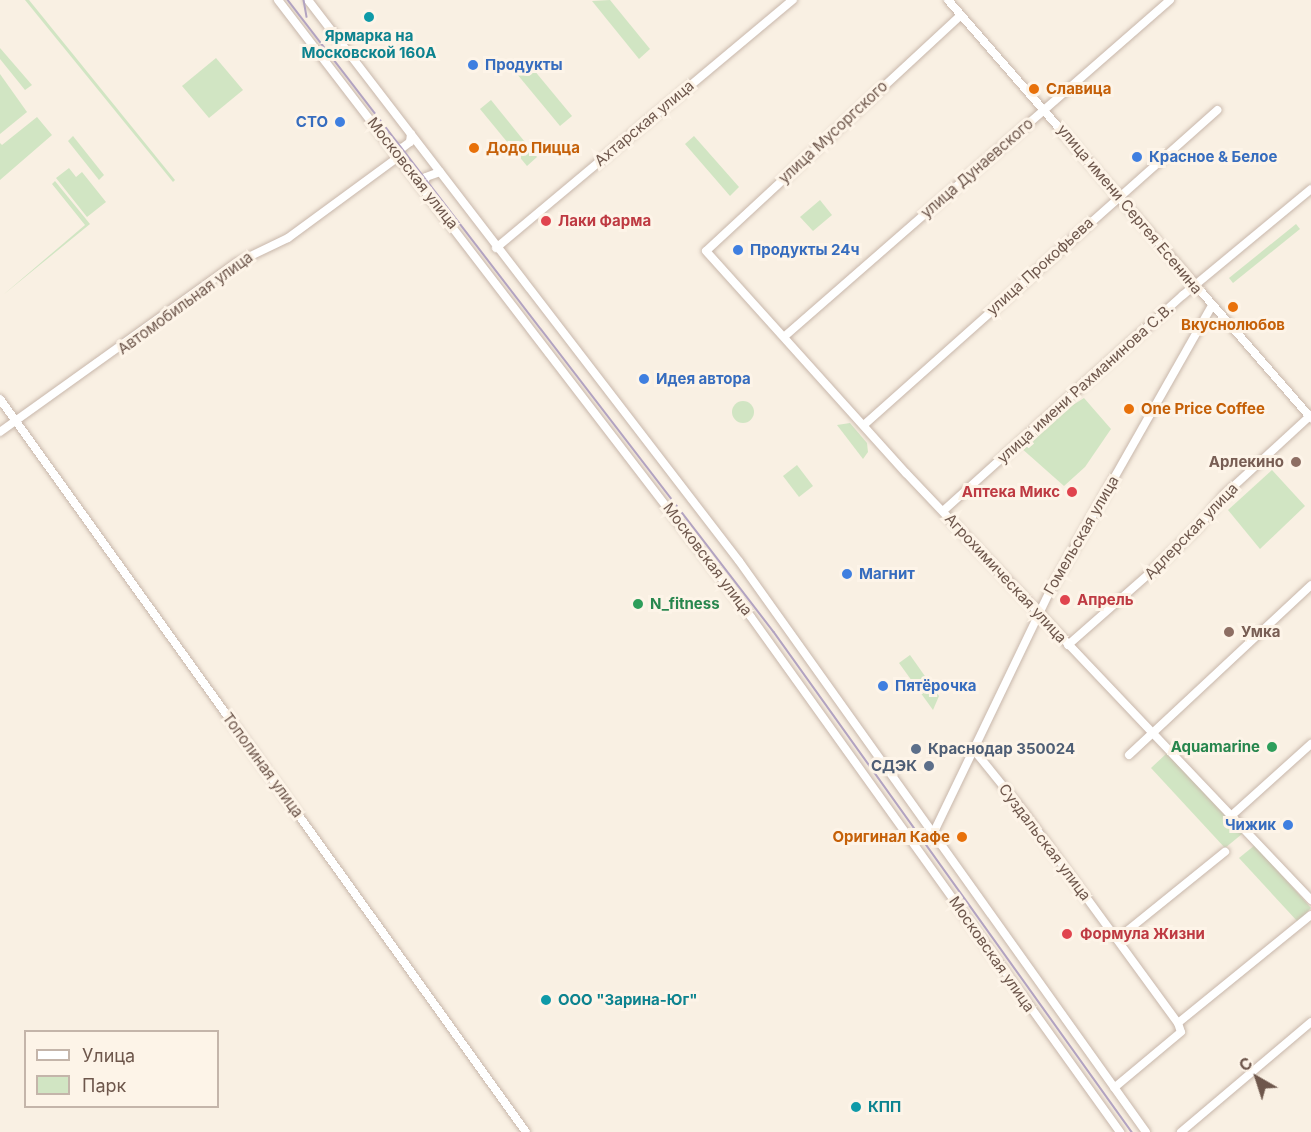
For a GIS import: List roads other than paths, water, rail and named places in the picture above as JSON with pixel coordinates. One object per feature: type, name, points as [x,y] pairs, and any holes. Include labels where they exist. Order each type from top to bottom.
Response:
[{"type":"street","name":"Московская улица","points":[[278,0],[424,185],[761,631],[1120,1132]]},
{"type":"street","name":"Московская улица","points":[[308,0],[496,248],[763,593],[933,836],[1146,1132]]},
{"type":"street","name":"Ахтарская улица","points":[[496,248],[793,0]]},
{"type":"street","name":"улица имени Сергея Есенина","points":[[948,0],[1046,108],[1194,286],[1310,416]]},
{"type":"street","name":"улица Дунаевского","points":[[785,336],[1170,0]]},
{"type":"street","name":"улица Мусоргского","points":[[706,251],[961,15]]},
{"type":"street","name":"улица Прокофьева","points":[[865,424],[1119,195],[1218,110]]},
{"type":"street","points":[[394,147],[402,148],[410,141],[411,134]]},
{"type":"street","name":"Автомобильная улица","points":[[0,432],[236,263],[288,238],[401,155]]},
{"type":"street","points":[[424,185],[426,177],[440,172]]},
{"type":"street","name":"улица имени Рахманинова С.В.","points":[[944,511],[1194,286],[1311,189]]},
{"type":"street","name":"Агрохимическая улица","points":[[706,251],[1068,645],[1154,731],[1311,900]]},
{"type":"street","name":"Гомельская улица","points":[[933,836],[1038,612],[1212,306]]},
{"type":"street","name":"Тополиная улица","points":[[0,399],[526,1132]]},
{"type":"street","name":"Адлерская улица","points":[[1068,645],[1150,573],[1198,527],[1224,495],[1310,416]]},
{"type":"street","points":[[1129,755],[1311,585]]},
{"type":"street","points":[[1231,816],[1311,744]]},
{"type":"street","name":"Суздальская улица","points":[[974,750],[1178,1023]]},
{"type":"street","points":[[1117,939],[1225,852]]},
{"type":"street","points":[[1114,1088],[1181,1032],[1178,1023],[1311,915]]},
{"type":"street","points":[[1181,1132],[1311,1022]]},
{"type":"tram line","points":[[288,0],[774,632],[1132,1132]]},
{"type":"tram line","points":[[304,0],[307,17]]},
{"type":"place","name":"Ярмарка на Московской 160А","points":[[369,17]]},
{"type":"place","name":"Продукты","points":[[473,65]]},
{"type":"place","name":"Славица","points":[[1034,89]]},
{"type":"place","name":"СТО","points":[[340,122]]},
{"type":"place","name":"Додо Пицца","points":[[474,148]]},
{"type":"place","name":"Красное & Белое","points":[[1137,157]]},
{"type":"place","name":"Лаки Фарма","points":[[546,221]]},
{"type":"place","name":"Продукты 24ч","points":[[738,250]]},
{"type":"place","name":"Вкуснолюбов","points":[[1233,307]]},
{"type":"place","name":"Идея автора","points":[[644,379]]},
{"type":"place","name":"One Price Coffee","points":[[1129,409]]},
{"type":"place","name":"Арлекино","points":[[1296,462]]},
{"type":"place","name":"Аптека Микс","points":[[1072,492]]},
{"type":"place","name":"Магнит","points":[[847,574]]},
{"type":"place","name":"Апрель","points":[[1065,600]]},
{"type":"place","name":"N_fitness","points":[[638,604]]},
{"type":"place","name":"Умка","points":[[1229,632]]},
{"type":"place","name":"Пятёрочка","points":[[883,686]]},
{"type":"place","name":"Aquamarine","points":[[1272,747]]},
{"type":"place","name":"Краснодар 350024","points":[[916,749]]},
{"type":"place","name":"СДЭК","points":[[929,766]]},
{"type":"place","name":"Чижик","points":[[1288,825]]},
{"type":"place","name":"Оригинал Кафе","points":[[962,837]]},
{"type":"place","name":"Формула Жизни","points":[[1067,934]]},
{"type":"place","name":"ООО \"Зарина-Юг\"","points":[[546,1000]]},
{"type":"place","name":"КПП","points":[[856,1107]]}]
